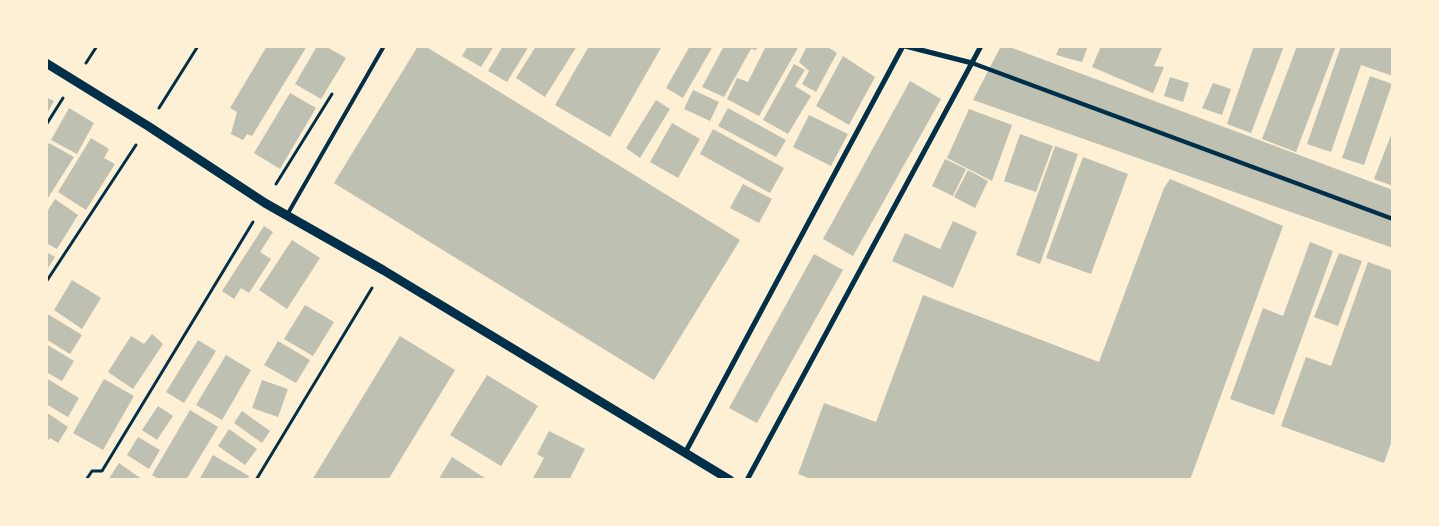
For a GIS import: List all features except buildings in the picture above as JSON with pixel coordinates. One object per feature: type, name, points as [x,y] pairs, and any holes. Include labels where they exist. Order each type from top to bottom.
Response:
[{"type":"street","points":[[685,452],[904,46],[972,63],[1393,219]]},
{"type":"street","points":[[747,480],[982,46]]},
{"type":"street","points":[[46,63],[148,126],[265,203],[383,270],[730,480]]},
{"type":"street","points":[[712,480],[717,471]]},
{"type":"lane","points":[[287,215],[384,46]]},
{"type":"path","points":[[46,282],[198,46]]},
{"type":"path","points":[[86,480],[92,471],[102,471],[336,88]]},
{"type":"path","points":[[256,480],[383,270]]}]
